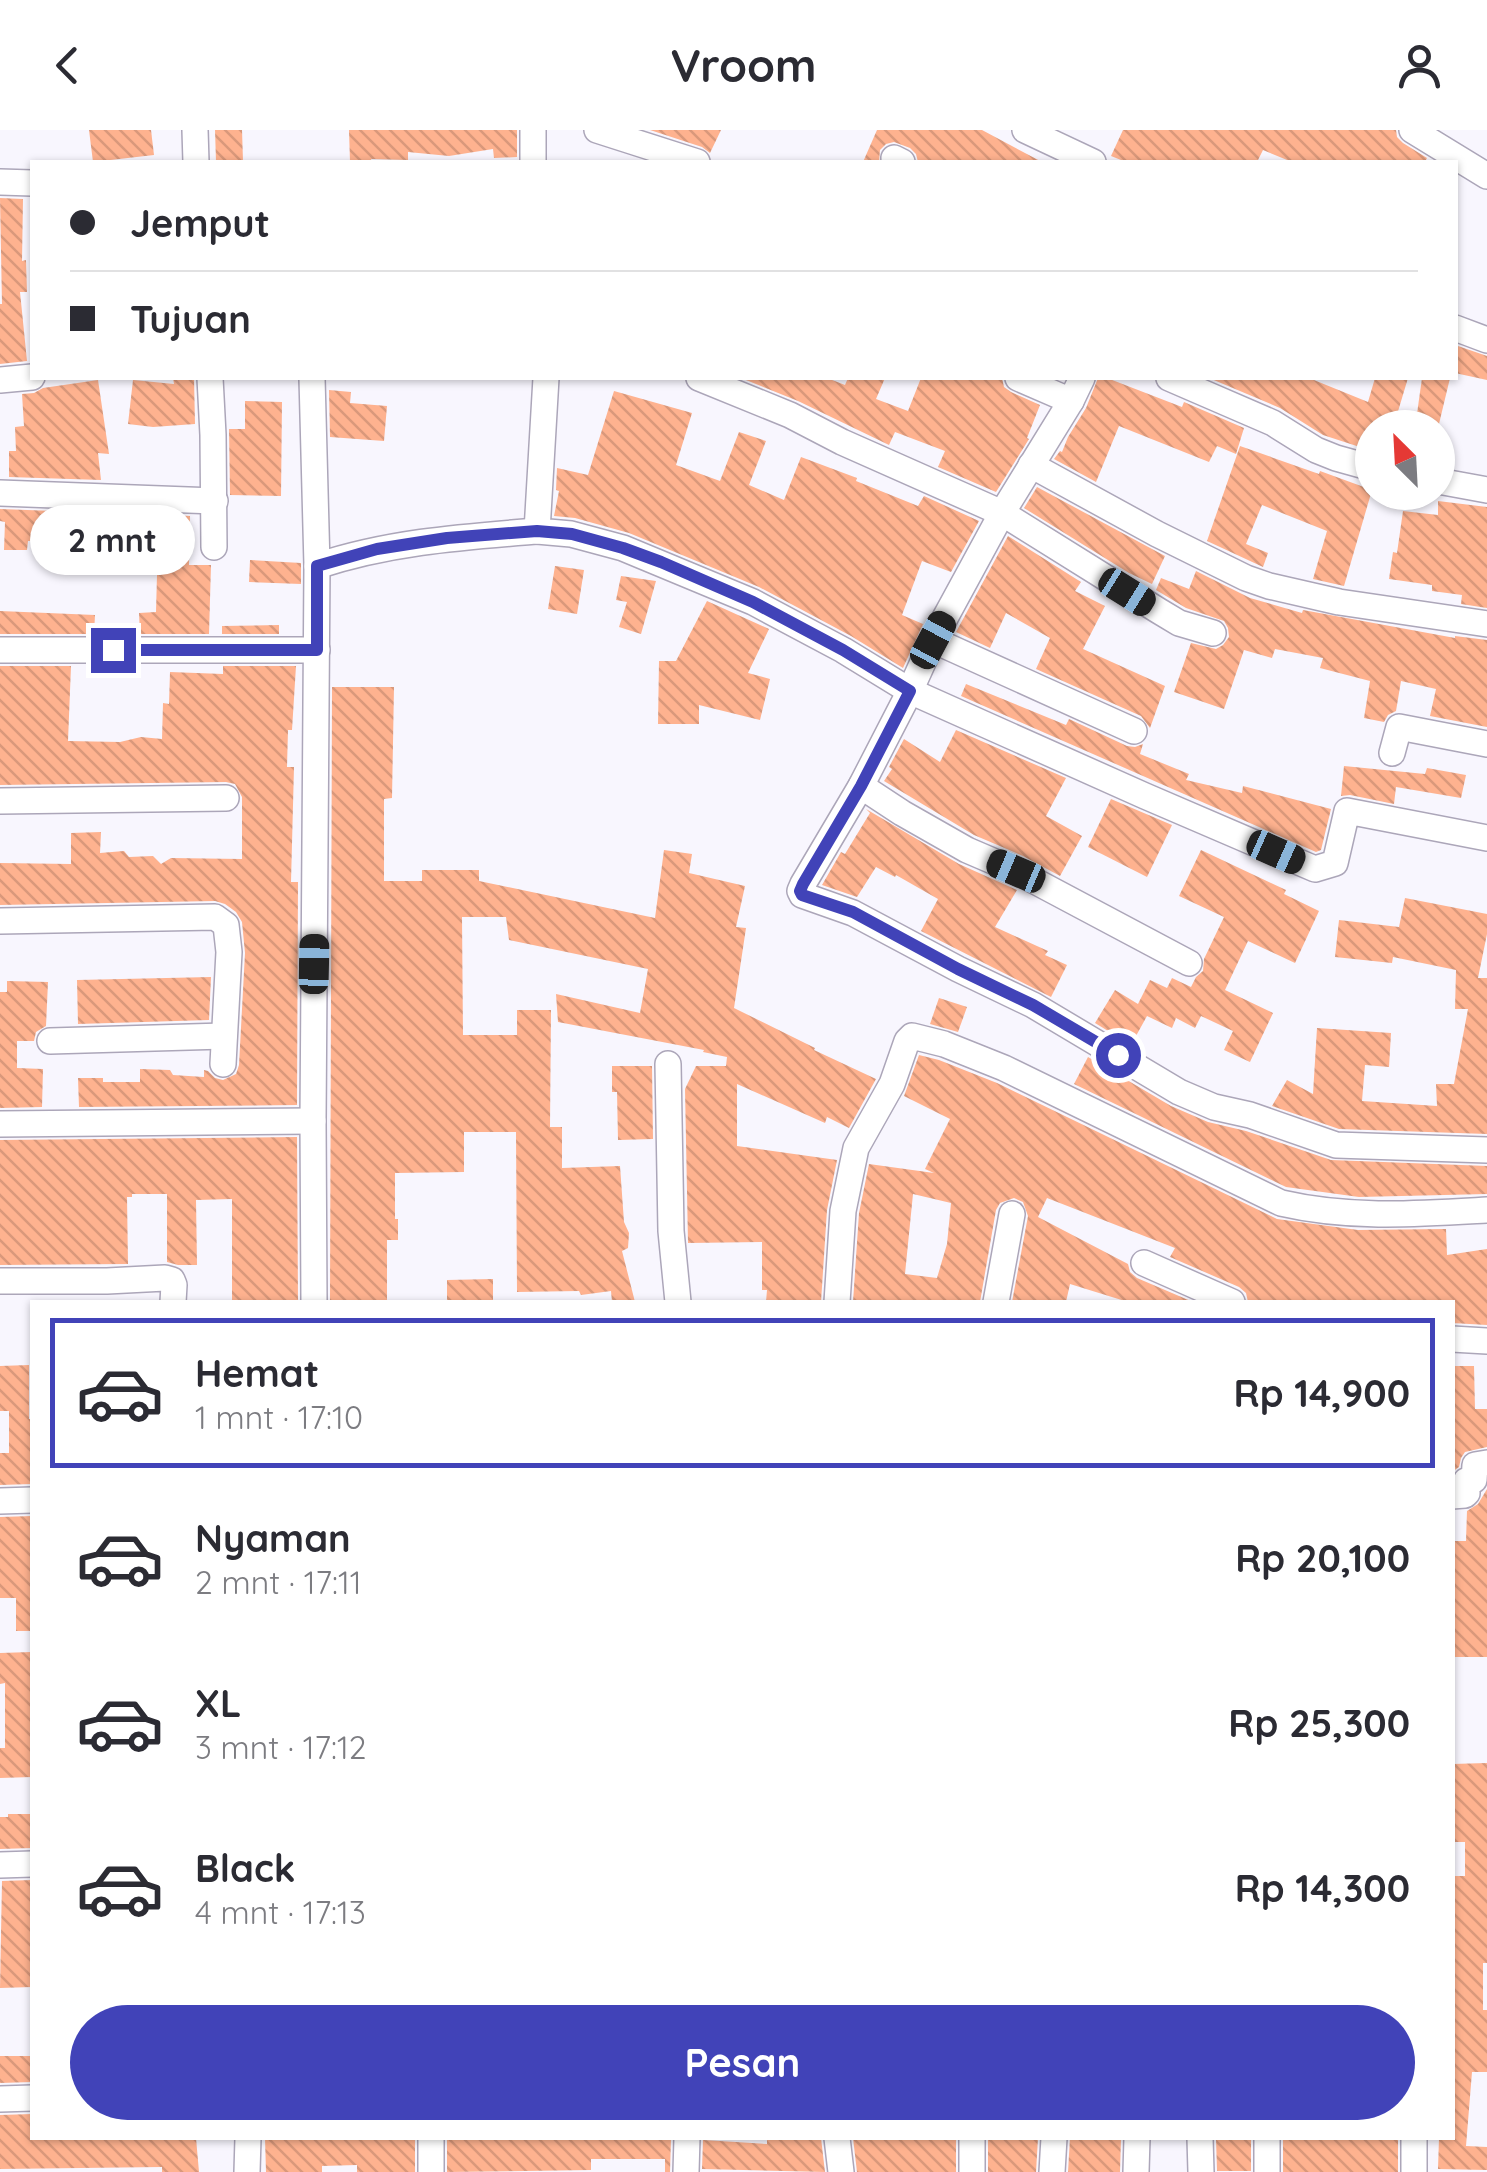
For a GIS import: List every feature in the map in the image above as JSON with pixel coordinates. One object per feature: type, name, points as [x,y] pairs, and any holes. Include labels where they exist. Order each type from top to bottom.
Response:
[{"type":"street","points":[[195,130],[196,160]]},
{"type":"street","points":[[532,160],[533,130]]},
{"type":"street","points":[[597,130],[691,160]]},
{"type":"street","points":[[1025,130],[1089,160]]},
{"type":"street","points":[[1412,130],[1487,176]]},
{"type":"street","points":[[0,182],[30,182]]},
{"type":"street","points":[[1458,329],[1487,340]]},
{"type":"street","points":[[0,380],[30,377]]},
{"type":"street","points":[[210,380],[214,546]]},
{"type":"street","points":[[312,380],[317,566],[314,1300]]},
{"type":"street","points":[[537,531],[546,380]]},
{"type":"street","points":[[705,380],[790,415],[1002,514],[1158,611],[1212,634]]},
{"type":"street","points":[[1022,380],[1071,402]]},
{"type":"street","points":[[1081,380],[933,640],[861,786],[803,884],[802,895],[853,912],[1033,1005],[1179,1092],[1214,1107],[1250,1115],[1336,1145],[1487,1150]]},
{"type":"street","points":[[1174,380],[1272,423],[1316,450],[1355,463]]},
{"type":"street","points":[[1031,465],[1157,534],[1268,586],[1338,602],[1487,624]]},
{"type":"street","points":[[1455,484],[1487,490]]},
{"type":"street","points":[[0,494],[214,500]]},
{"type":"street","points":[[317,566],[377,549],[421,542],[537,531],[572,534],[661,562],[753,602],[910,691],[1315,869],[1335,863],[1347,812],[1487,838]]},
{"type":"street","points":[[933,640],[1134,731]]},
{"type":"street","points":[[0,650],[317,650]]},
{"type":"street","points":[[1392,753],[1399,727],[1487,744]]},
{"type":"street","points":[[861,786],[967,850],[1016,871],[1189,963]]},
{"type":"street","points":[[0,801],[226,798]]},
{"type":"street","points":[[0,921],[220,919],[226,924],[229,952],[224,1064]]},
{"type":"street","points":[[50,1041],[224,1036]]},
{"type":"street","points":[[836,1300],[844,1211],[856,1148],[892,1084],[907,1040],[912,1036],[1004,1068],[1281,1203],[1362,1214],[1487,1210]]},
{"type":"street","points":[[668,1064],[671,1230],[678,1300]]},
{"type":"street","points":[[0,1124],[313,1122]]},
{"type":"street","points":[[996,1300],[1012,1214]]},
{"type":"street","points":[[1144,1264],[1227,1300]]},
{"type":"street","points":[[0,1281],[165,1278],[174,1285],[173,1300]]},
{"type":"street","points":[[1455,1339],[1487,1340]]},
{"type":"street","points":[[1455,1496],[1467,1493],[1466,1481],[1474,1480],[1474,1465],[1487,1463]]},
{"type":"street","points":[[0,1501],[30,1500]]},
{"type":"street","points":[[0,1865],[30,1864]]},
{"type":"street","points":[[0,2099],[30,2098]]},
{"type":"street","points":[[247,2172],[248,2140]]},
{"type":"street","points":[[430,2140],[431,2172]]},
{"type":"street","points":[[686,2140],[686,2172]]},
{"type":"street","points":[[837,2140],[841,2172]]},
{"type":"street","points":[[972,2140],[972,2172]]},
{"type":"street","points":[[1052,2172],[1054,2140]]},
{"type":"street","points":[[1136,2172],[1137,2140]]},
{"type":"street","points":[[1200,2140],[1201,2172]]},
{"type":"street","points":[[1267,2140],[1267,2172]]},
{"type":"street","points":[[1414,2140],[1414,2172]]},
{"type":"building","points":[[89,130],[151,130],[154,155],[93,160]]},
{"type":"building","points":[[215,130],[242,130],[243,160],[216,160]]},
{"type":"building","points":[[349,130],[517,130],[517,157],[494,158],[493,149],[449,156],[408,152],[408,160],[350,160]]},
{"type":"building","points":[[650,130],[721,130],[710,153]]},
{"type":"building","points":[[877,130],[982,130],[1038,160],[918,160],[910,148],[894,142],[880,150],[879,160],[864,160]]},
{"type":"building","points":[[1123,130],[1396,130],[1403,143],[1427,158],[1287,160],[1263,150],[1258,160],[1121,160],[1111,156]]},
{"type":"building","points":[[0,198],[23,199],[22,261],[26,260],[27,292],[20,292],[27,361],[0,364],[2,304]]},
{"type":"building","points":[[1458,346],[1487,356],[1487,380],[1458,374]]},
{"type":"building","points":[[98,380],[109,454],[98,453],[101,480],[9,477],[9,451],[16,451],[15,427],[24,426],[22,394]]},
{"type":"building","points":[[133,380],[174,384],[173,380],[194,380],[195,424],[128,424]]},
{"type":"building","points":[[746,380],[832,380],[845,385],[847,380],[884,380],[876,399],[908,411],[920,380],[1002,380],[1011,392],[1040,405],[1029,439],[996,492],[938,467],[945,451],[895,432],[889,445]]},
{"type":"building","points":[[1097,380],[1112,380],[1182,407],[1184,402],[1244,428],[1236,454],[1217,446],[1209,462],[1119,426],[1096,482],[1054,459],[1062,452]]},
{"type":"building","points":[[1214,380],[1314,380],[1368,402],[1374,380],[1407,380],[1398,410],[1355,410],[1355,445],[1323,435],[1280,408]]},
{"type":"building","points":[[1422,380],[1450,380],[1442,410],[1418,410]]},
{"type":"building","points":[[329,390],[351,392],[350,403],[387,406],[384,441],[330,437]]},
{"type":"building","points":[[614,391],[692,413],[676,465],[720,481],[739,432],[766,441],[749,485],[784,500],[801,457],[918,506],[924,496],[979,521],[951,572],[922,561],[902,615],[923,624],[903,668],[759,587],[629,533],[554,516],[559,491],[557,468],[588,475]]},
{"type":"building","points":[[245,401],[282,402],[281,496],[230,495],[229,429],[245,429]]},
{"type":"building","points":[[1240,446],[1355,484],[1355,510],[1366,510],[1344,586],[1313,579],[1327,531],[1262,505],[1246,544],[1268,553],[1263,567],[1207,541]]},
{"type":"building","points":[[1037,487],[1165,556],[1152,584],[1024,508]]},
{"type":"building","points":[[1455,503],[1487,507],[1487,608],[1461,604],[1462,595],[1432,591],[1432,585],[1389,579],[1403,511],[1438,515],[1438,510],[1455,510]]},
{"type":"building","points":[[0,509],[190,516],[189,565],[211,565],[209,634],[140,634],[139,613],[156,612],[158,538],[123,537],[124,564],[96,564],[96,550],[61,551],[61,541],[28,541],[27,550],[4,550],[5,522],[0,521]]},
{"type":"building","points":[[1008,536],[1081,582],[1075,591],[1105,606],[1083,649],[1165,686],[1150,728],[1141,716],[1036,669],[1050,638],[1006,613],[990,648],[956,632]]},
{"type":"building","points":[[250,560],[301,563],[301,584],[249,582]]},
{"type":"building","points":[[555,566],[584,570],[577,614],[548,609]]},
{"type":"building","points":[[1196,571],[1250,598],[1302,613],[1303,610],[1455,638],[1487,640],[1487,727],[1430,716],[1436,689],[1401,681],[1396,711],[1384,722],[1364,718],[1370,681],[1320,668],[1323,658],[1275,649],[1272,658],[1244,650],[1224,709],[1174,692],[1191,643],[1216,649],[1229,637],[1224,621],[1186,608],[1156,590],[1161,578],[1189,589]]},
{"type":"building","points":[[621,576],[656,581],[641,634],[619,627],[627,602],[616,600]]},
{"type":"building","points":[[707,601],[769,629],[748,673],[770,679],[760,720],[699,705],[699,724],[658,724],[659,661],[676,661]]},
{"type":"building","points":[[0,611],[95,615],[94,634],[0,634]]},
{"type":"building","points":[[279,625],[279,634],[222,634],[222,626]]},
{"type":"building","points":[[0,666],[71,666],[68,741],[120,742],[141,737],[162,739],[163,703],[169,704],[170,672],[223,674],[223,666],[296,666],[287,767],[294,767],[291,882],[298,882],[297,1105],[79,1107],[78,1078],[140,1082],[140,1069],[204,1077],[204,1070],[223,1080],[236,1074],[245,953],[242,922],[236,912],[215,901],[0,905],[0,863],[71,864],[71,833],[101,832],[100,853],[124,851],[129,857],[153,856],[161,864],[171,858],[242,859],[242,797],[235,784],[226,782],[0,785]]},
{"type":"building","points":[[966,684],[1066,725],[1069,719],[1127,746],[1143,744],[1140,754],[1189,774],[1186,780],[1242,793],[1243,786],[1331,809],[1321,850],[1316,852],[961,696]]},
{"type":"building","points":[[332,687],[394,687],[392,798],[384,799],[384,881],[422,881],[422,870],[479,870],[479,881],[655,918],[664,850],[692,854],[689,873],[745,886],[736,927],[746,928],[734,1008],[876,1079],[849,1128],[827,1117],[825,1123],[737,1084],[737,1146],[837,1160],[827,1210],[821,1300],[766,1300],[767,1290],[762,1290],[762,1242],[688,1243],[685,1089],[696,1066],[726,1066],[727,1057],[558,1022],[556,994],[640,1013],[648,969],[509,940],[506,917],[462,917],[463,1035],[517,1035],[517,1010],[551,1010],[550,1127],[562,1127],[562,1168],[620,1166],[624,1222],[629,1233],[628,1248],[622,1251],[634,1300],[612,1300],[611,1291],[581,1295],[579,1291],[517,1292],[516,1132],[464,1132],[464,1172],[395,1173],[398,1240],[387,1240],[387,1300],[330,1300]]},
{"type":"building","points":[[956,730],[1066,778],[1046,816],[1082,836],[1060,876],[974,835],[884,781],[904,739],[940,762]]},
{"type":"building","points":[[1344,766],[1425,774],[1427,768],[1466,775],[1461,798],[1396,787],[1394,804],[1341,796]]},
{"type":"building","points":[[1111,799],[1172,825],[1147,877],[1088,847]]},
{"type":"building","points":[[866,809],[959,864],[1017,890],[995,927],[1048,951],[1045,955],[1067,965],[1051,997],[921,931],[938,899],[896,875],[876,867],[857,897],[822,885],[870,813]]},
{"type":"building","points":[[1201,850],[1286,890],[1284,894],[1319,911],[1295,963],[1248,941],[1225,990],[1273,1013],[1250,1062],[1224,1050],[1233,1031],[1201,1016],[1195,1028],[1176,1018],[1172,1028],[1147,1016],[1131,1045],[1095,1023],[1115,990],[1138,1004],[1150,980],[1167,988],[1172,978],[1191,987],[1203,971],[1204,959],[1224,917],[1179,896]]},
{"type":"building","points":[[1405,898],[1487,914],[1478,978],[1487,978],[1487,1134],[1339,1129],[1272,1106],[1287,1080],[1313,1094],[1317,1028],[1391,1033],[1389,1067],[1365,1065],[1362,1101],[1437,1106],[1436,1084],[1454,1084],[1468,1009],[1455,1009],[1456,970],[1393,957],[1392,963],[1335,957],[1339,920],[1399,927]]},
{"type":"building","points":[[211,977],[209,1020],[78,1024],[77,980]]},
{"type":"building","points":[[7,981],[48,982],[46,1026],[36,1032],[34,1041],[17,1041],[17,1068],[43,1069],[42,1107],[0,1108],[0,992],[7,992]]},
{"type":"building","points":[[939,998],[967,1007],[958,1032],[930,1024]]},
{"type":"building","points":[[919,1055],[997,1083],[1277,1219],[1358,1230],[1446,1229],[1447,1255],[1487,1249],[1487,1325],[1455,1323],[1455,1300],[1248,1300],[1239,1287],[1170,1257],[1175,1248],[1047,1198],[1038,1217],[1128,1264],[1137,1278],[1188,1300],[1122,1300],[1070,1284],[1066,1300],[1012,1300],[1028,1216],[1023,1202],[1014,1198],[1000,1203],[996,1210],[980,1300],[853,1300],[859,1213],[869,1164],[934,1173],[925,1169],[950,1119],[904,1096]],"holes":[[[913,1194],[951,1203],[947,1244],[937,1278],[905,1274]]]},
{"type":"building","points":[[1088,1057],[1171,1106],[1208,1122],[1331,1160],[1487,1166],[1487,1194],[1359,1197],[1286,1187],[1074,1084]]},
{"type":"building","points":[[612,1066],[652,1066],[653,1139],[618,1140]]},
{"type":"building","points":[[297,1137],[298,1300],[232,1300],[232,1199],[196,1200],[197,1265],[167,1262],[167,1194],[132,1194],[127,1197],[128,1264],[0,1265],[0,1140]]},
{"type":"building","points":[[493,1279],[493,1300],[447,1300],[447,1280]]},
{"type":"building","points":[[29,1365],[30,1484],[0,1485],[0,1453],[9,1453],[9,1411],[0,1411],[0,1366]]},
{"type":"building","points":[[1455,1366],[1474,1366],[1475,1409],[1487,1409],[1487,1447],[1465,1452],[1455,1470]]},
{"type":"building","points":[[1487,1489],[1487,1657],[1455,1657],[1455,1541],[1466,1541],[1467,1511],[1478,1504]]},
{"type":"building","points":[[30,1516],[30,1631],[16,1631],[16,1598],[0,1598],[0,1517]]},
{"type":"building","points":[[30,1652],[30,1777],[0,1778],[0,1748],[5,1748],[5,1683],[0,1684],[0,1653]]},
{"type":"building","points":[[1487,1763],[1487,1963],[1483,1963],[1483,2010],[1487,2010],[1487,2072],[1472,2072],[1466,2146],[1487,2147],[1487,2170],[1438,2169],[1439,2140],[1455,2140],[1455,1876],[1465,1876],[1465,1842],[1455,1842],[1455,1764]]},
{"type":"building","points":[[30,1814],[30,1848],[0,1849],[0,1817]]},
{"type":"building","points":[[30,1880],[30,1987],[0,1988],[2,1881]]},
{"type":"building","points":[[0,2056],[30,2056],[30,2082],[0,2083]]},
{"type":"building","points":[[30,2114],[30,2140],[196,2140],[199,2172],[162,2172],[162,2167],[0,2169],[0,2115]]},
{"type":"building","points":[[265,2140],[415,2140],[415,2172],[357,2172],[357,2165],[322,2166],[322,2172],[266,2172]]},
{"type":"building","points":[[447,2140],[671,2140],[670,2172],[665,2172],[665,2159],[591,2159],[591,2170],[447,2172]]},
{"type":"building","points":[[703,2140],[767,2144],[767,2140],[821,2140],[825,2172],[702,2169]]},
{"type":"building","points":[[853,2140],[956,2140],[956,2172],[857,2172]]},
{"type":"building","points":[[988,2140],[1038,2140],[1036,2172],[988,2172]]},
{"type":"building","points":[[1070,2140],[1121,2140],[1120,2172],[1068,2172]]},
{"type":"building","points":[[1216,2140],[1251,2140],[1251,2171],[1217,2171]]},
{"type":"building","points":[[1283,2140],[1398,2140],[1398,2172],[1283,2172]]},
{"type":"route","points":[[113,650],[317,650],[317,566],[377,549],[537,531],[572,534],[661,562],[753,602],[910,691],[861,786],[803,884],[802,895],[853,912],[1033,1005],[1118,1055]]}]
